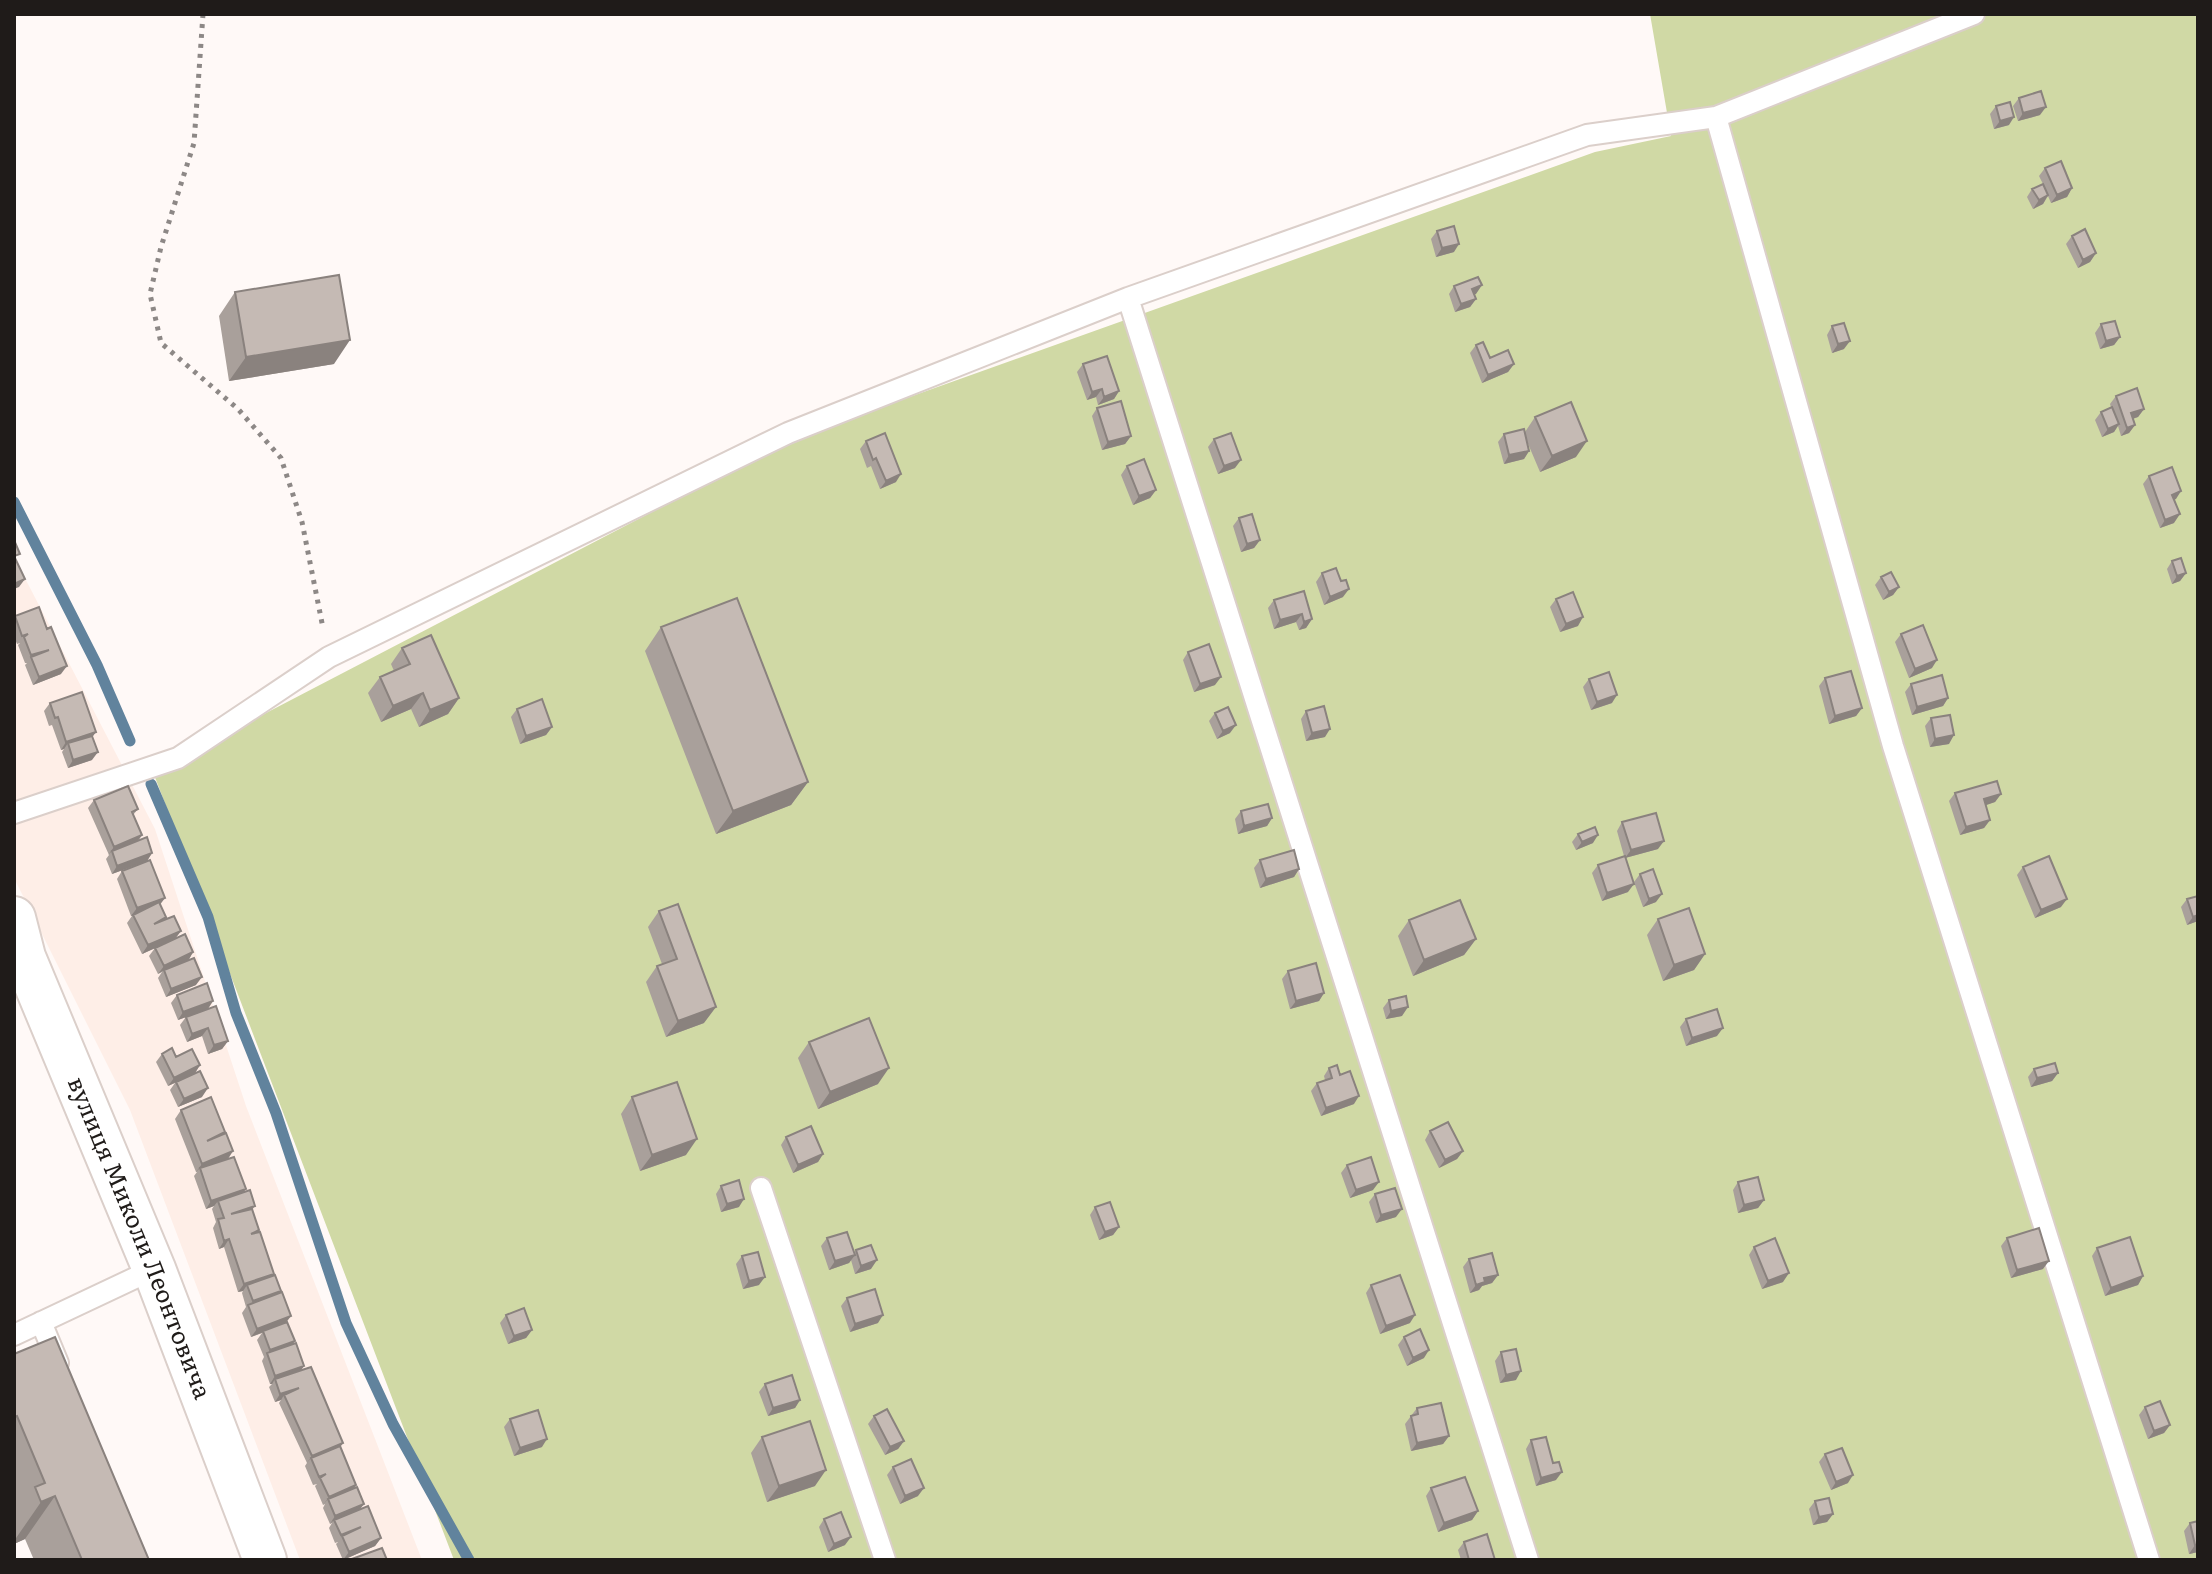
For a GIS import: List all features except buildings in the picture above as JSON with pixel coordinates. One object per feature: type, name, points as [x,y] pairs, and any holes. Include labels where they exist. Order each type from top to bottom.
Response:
[{"type":"street","name":"вулиця Миколи Леонтовича","points":[[17,946],[154,1269],[265,1560]]},
{"type":"lane","points":[[14,813],[178,758],[329,657],[788,433],[1128,298],[1587,135],[1716,117],[1974,14]]},
{"type":"lane","points":[[1716,117],[1893,746],[2149,1560]]},
{"type":"lane","points":[[1128,298],[1528,1560]]},
{"type":"lane","points":[[761,1188],[885,1560]]},
{"type":"lane","points":[[14,1335],[154,1269]]},
{"type":"lane","points":[[41,1322],[64,1378]]},
{"type":"path","points":[[203,14],[194,143],[161,247],[150,294],[161,343],[238,409],[281,458],[302,522],[329,657]]},
{"type":"shaded area","points":[[14,557],[155,829],[246,1106],[422,1560],[300,1560],[130,1110],[14,878]]},
{"type":"green space","points":[[1650,14],[2198,14],[2198,1560],[454,1560],[153,772],[792,439],[1595,152],[1671,136]]},
{"type":"waterway","points":[[14,502],[97,665],[130,741]]},
{"type":"waterway","points":[[151,784],[208,917],[236,1013],[276,1113],[346,1323],[393,1424],[469,1560]]}]
